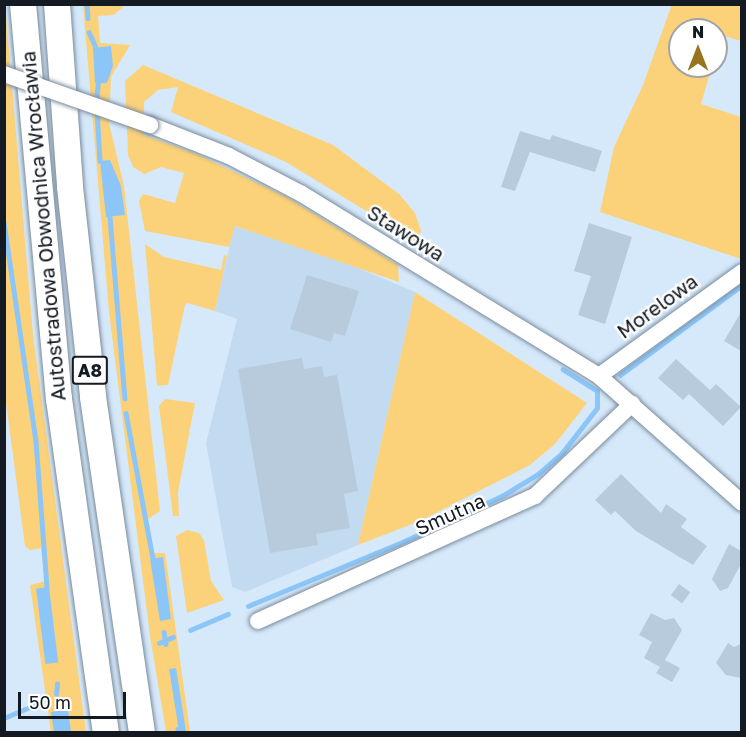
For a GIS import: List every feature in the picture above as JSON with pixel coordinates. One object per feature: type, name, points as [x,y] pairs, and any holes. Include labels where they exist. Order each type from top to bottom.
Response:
[{"type":"highway","name":"Autostradowa Obwodnica Wrocławia","points":[[23,4],[58,399],[106,732]]},
{"type":"highway","name":"Autostradowa Obwodnica Wrocławia","points":[[57,4],[70,187],[94,408],[142,732]]},
{"type":"street","name":"Stawowa","points":[[4,74],[150,125],[229,156],[302,194],[598,376],[741,503]]},
{"type":"street","name":"Morelowa","points":[[598,376],[741,272]]},
{"type":"street","name":"Smutna","points":[[258,621],[535,496],[632,404]]},
{"type":"shaded area","points":[[5,4],[33,335],[86,732],[51,732],[30,585],[45,581],[41,548],[30,550],[25,546],[5,395]]},
{"type":"shaded area","points":[[672,4],[741,5],[741,41],[728,37],[728,18],[668,18],[668,78],[709,78],[701,104],[741,117],[741,259],[600,212],[614,147],[643,85]]},
{"type":"shaded area","points":[[83,5],[125,5],[114,15],[98,16],[100,43],[130,45],[111,77],[109,123],[124,186],[160,511],[148,519],[154,553],[165,553],[190,732],[166,732],[150,636],[109,312]]},
{"type":"shaded area","points":[[143,65],[333,145],[399,194],[415,213],[421,231],[417,242],[286,162],[171,112],[178,87],[158,90],[144,102],[144,135],[197,154],[287,197],[398,265],[399,282],[235,226],[229,247],[145,231],[139,201],[143,194],[175,203],[184,173],[161,167],[144,174],[133,167],[128,155],[125,81]]},
{"type":"shaded area","points":[[234,226],[339,260],[415,292],[358,545],[245,592],[232,587],[206,443],[237,319],[215,311]]},
{"type":"shaded area","points":[[145,244],[164,257],[221,270],[224,255],[227,256],[215,311],[188,303],[185,305],[168,385],[157,386]]},
{"type":"shaded area","points":[[415,292],[587,403],[555,444],[530,465],[420,521],[358,545]]},
{"type":"shaded area","points":[[165,399],[195,403],[178,492],[179,516],[173,516],[159,406]]},
{"type":"shaded area","points":[[187,530],[199,533],[204,540],[211,581],[224,600],[187,613],[176,536]]},
{"type":"water","points":[[111,46],[113,66],[107,83],[95,83],[93,48]]},
{"type":"water","points":[[110,160],[121,186],[125,215],[106,217],[100,161]]},
{"type":"water","points":[[163,557],[171,619],[160,621],[150,559]]},
{"type":"water","points":[[49,587],[58,662],[45,664],[36,589]]},
{"type":"water","points":[[176,668],[186,732],[179,732],[169,669]]},
{"type":"water","points":[[68,709],[71,732],[54,732],[51,712]]},
{"type":"building","points":[[520,131],[550,140],[552,135],[602,151],[595,172],[530,152],[515,191],[501,187]]},
{"type":"building","points":[[589,223],[632,237],[605,324],[578,315],[591,276],[574,271]]},
{"type":"building","points":[[307,275],[359,291],[345,336],[334,333],[331,342],[290,329]]},
{"type":"building","points":[[741,312],[741,351],[724,341]]},
{"type":"building","points":[[302,358],[304,369],[322,366],[324,377],[337,375],[358,491],[344,494],[350,528],[316,534],[318,545],[270,553],[238,369]]},
{"type":"building","points":[[676,359],[710,390],[716,384],[741,407],[723,426],[689,394],[683,400],[658,378]]},
{"type":"building","points":[[621,474],[661,513],[666,504],[687,519],[681,527],[707,546],[693,565],[636,531],[615,511],[611,515],[595,500]]},
{"type":"building","points":[[729,544],[741,551],[741,564],[728,588],[720,591],[712,579]]},
{"type":"building","points":[[679,584],[690,592],[682,604],[671,595]]},
{"type":"building","points":[[651,613],[665,620],[674,618],[682,630],[665,660],[680,668],[672,682],[656,673],[660,667],[644,658],[652,642],[639,635]]},
{"type":"building","points":[[728,643],[734,647],[741,644],[741,678],[726,675],[716,663]]},
{"type":"waterway","points":[[87,4],[88,18]]},
{"type":"waterway","points":[[89,32],[96,48]]},
{"type":"waterway","points":[[96,101],[98,83]]},
{"type":"waterway","points":[[97,110],[100,161]]},
{"type":"waterway","points":[[110,217],[125,398]]},
{"type":"waterway","points":[[4,222],[36,441],[47,588]]},
{"type":"waterway","points":[[620,375],[742,285]]},
{"type":"waterway","points":[[248,606],[398,544],[502,496],[538,474],[562,453],[597,408],[597,391],[563,370]]},
{"type":"waterway","points":[[126,413],[153,558]]},
{"type":"waterway","points":[[190,630],[228,614]]},
{"type":"waterway","points":[[164,632],[166,644]]},
{"type":"waterway","points":[[159,643],[173,637]]},
{"type":"waterway","points":[[56,694],[57,684]]},
{"type":"waterway","points":[[4,718],[35,705]]}]
